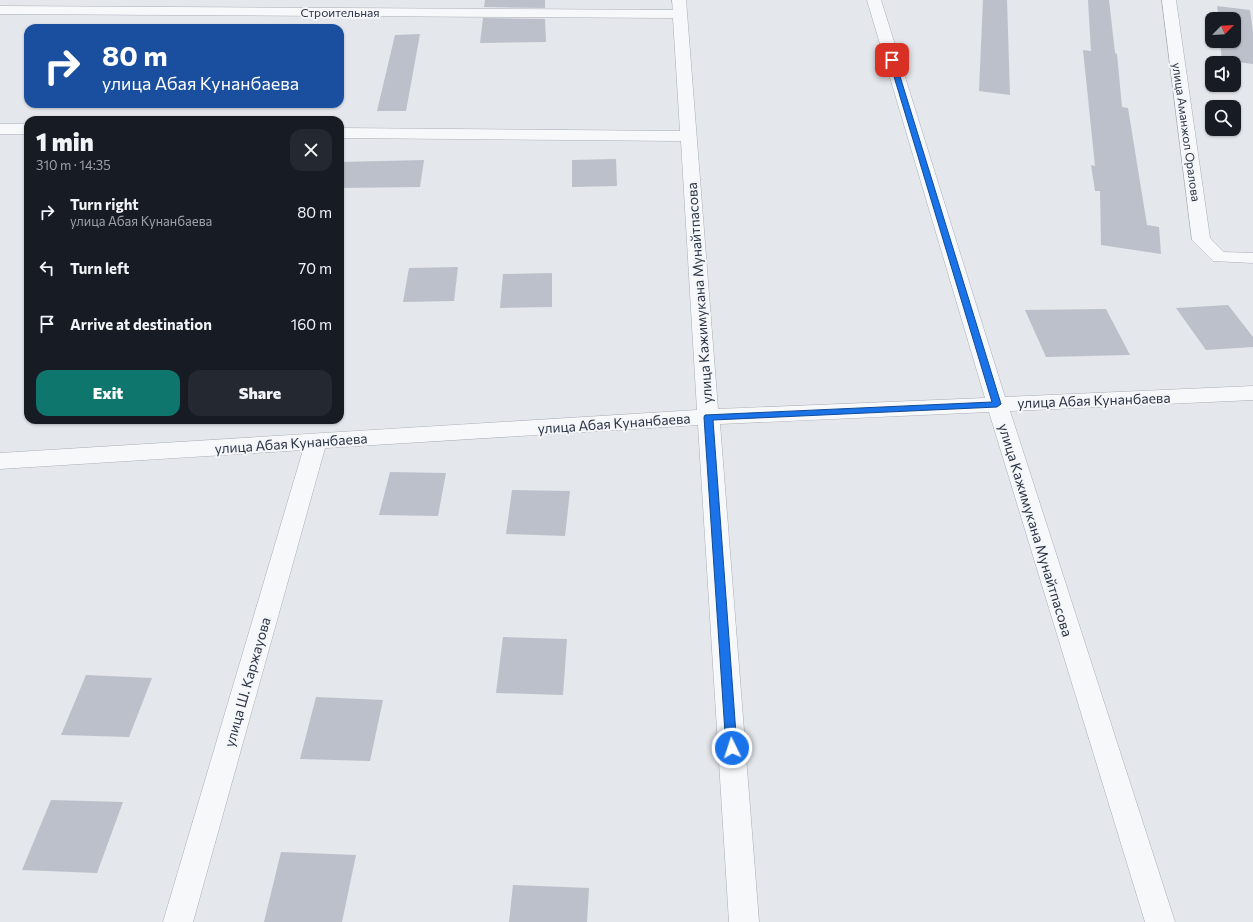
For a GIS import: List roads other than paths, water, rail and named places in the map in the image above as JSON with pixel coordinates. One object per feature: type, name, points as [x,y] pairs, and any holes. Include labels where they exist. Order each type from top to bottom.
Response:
[{"type":"street","name":"улица Кажимукана Мунайтпасова","points":[[874,0],[997,404],[1160,922]]},
{"type":"street","name":"улица Аманжол Оралова","points":[[1169,0],[1201,240],[1219,257],[1253,258]]},
{"type":"street","name":"улица Кажимукана Мунайтпасова","points":[[680,7],[744,922]]},
{"type":"street","name":"Строительная","points":[[0,10],[680,7]]},
{"type":"street","points":[[0,129],[24,129]]},
{"type":"street","points":[[344,132],[688,136]]},
{"type":"street","name":"улица Абая Кунанбаева","points":[[0,461],[708,417],[1253,394]]},
{"type":"street","name":"улица Ш. Каржауова","points":[[178,922],[316,442]]}]
